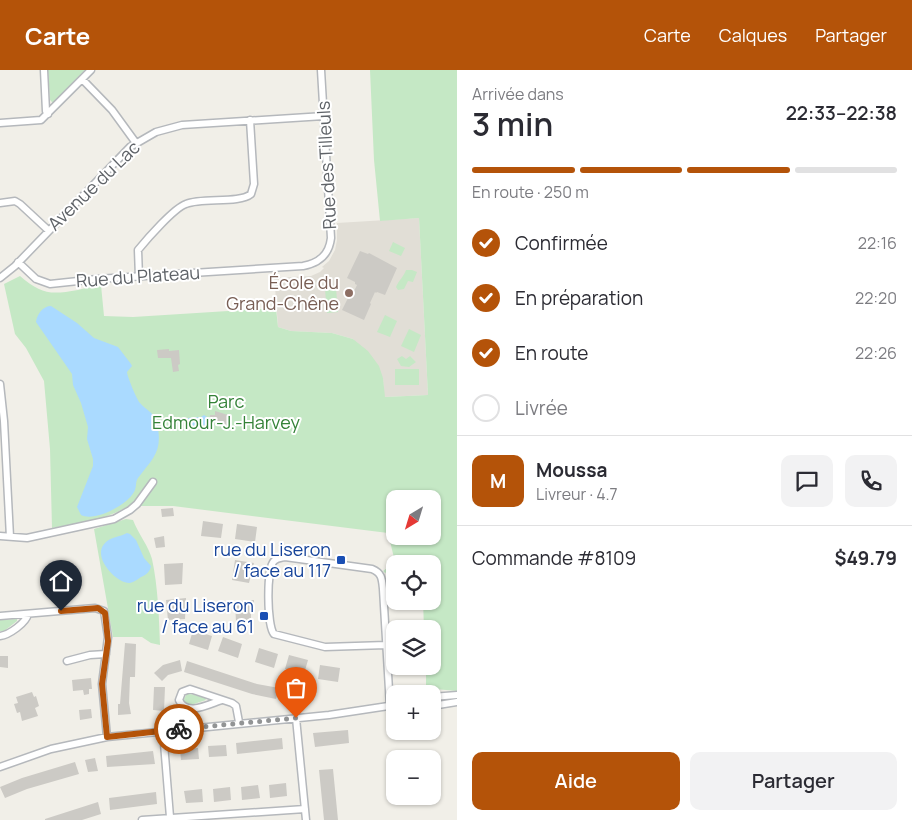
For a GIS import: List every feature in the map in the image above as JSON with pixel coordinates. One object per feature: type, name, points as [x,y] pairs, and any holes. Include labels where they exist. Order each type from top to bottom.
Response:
[{"type":"street","points":[[44,70],[46,111],[48,114]]},
{"type":"street","points":[[0,123],[40,120],[91,70]]},
{"type":"street","name":"Rue des Tilleuls","points":[[321,70],[331,238],[329,250],[323,258]]},
{"type":"street","points":[[82,79],[112,110],[136,143]]},
{"type":"street","name":"Avenue du Lac","points":[[0,278],[136,143],[156,132],[174,127],[324,116]]},
{"type":"street","points":[[139,277],[138,250],[182,205],[193,202],[243,198],[252,192],[254,184],[250,120]]},
{"type":"street","points":[[0,202],[16,202],[20,204],[48,230]]},
{"type":"street","name":"Rue du Plateau","points":[[18,262],[36,279],[50,284],[303,266],[316,263],[323,258]]},
{"type":"street","points":[[0,384],[2,443],[10,537]]},
{"type":"street","points":[[0,536],[27,538],[117,518],[137,504],[153,482]]},
{"type":"street","points":[[285,557],[372,569],[379,572],[383,585],[386,645],[325,647],[274,634],[271,628],[269,604],[269,575],[272,563],[278,558],[285,557]]},
{"type":"street","points":[[0,616],[95,608],[102,610],[106,615],[108,630],[108,644],[102,684],[107,737]]},
{"type":"street","points":[[0,636],[8,633],[25,621],[28,614]]},
{"type":"street","points":[[67,661],[90,655],[106,654]]},
{"type":"street","points":[[222,700],[189,709],[183,707],[179,700],[182,692],[190,690],[222,700],[236,705],[239,722]]},
{"type":"street","points":[[441,696],[457,695]]},
{"type":"street","points":[[441,705],[457,702]]},
{"type":"street","points":[[0,767],[44,751],[107,737],[386,707]]},
{"type":"street","points":[[296,718],[306,820]]},
{"type":"street","points":[[163,731],[170,817]]},
{"type":"street","points":[[142,820],[304,810]]},
{"type":"shaded area","name":"École du Grand-Chêne","points":[[419,218],[428,395],[384,397],[383,378],[353,339],[332,333],[291,331],[278,327],[274,274],[281,278],[311,276],[320,272],[335,250],[337,223]]},
{"type":"green space","points":[[48,70],[85,70],[53,103],[50,100]]},
{"type":"green space","name":"Parc Edmour-J.-Harvey","points":[[370,70],[457,70],[457,691],[441,690],[441,685],[426,685],[426,675],[441,675],[441,620],[424,620],[423,610],[441,610],[441,555],[393,555],[391,545],[441,545],[441,490],[386,490],[386,533],[173,506],[141,506],[135,501],[106,516],[52,528],[50,449],[44,381],[26,348],[15,334],[4,284],[20,276],[40,290],[53,293],[101,285],[104,316],[133,317],[276,308],[278,327],[291,331],[332,333],[353,339],[368,351],[379,366],[383,378],[385,397],[428,395],[419,218],[380,221],[374,160]]},
{"type":"green space","points":[[393,242],[405,248],[401,256],[389,251]]},
{"type":"green space","points":[[406,270],[417,272],[413,282],[408,281],[404,289],[398,290],[396,287]]},
{"type":"green space","points":[[336,288],[338,312],[327,313],[325,289]]},
{"type":"green space","points":[[385,315],[397,321],[390,337],[377,332]]},
{"type":"green space","points":[[409,329],[421,335],[414,352],[401,346]]},
{"type":"green space","points":[[402,356],[406,359],[410,356],[416,362],[409,367],[401,366],[397,359]]},
{"type":"green space","points":[[395,369],[419,369],[419,385],[395,385]]},
{"type":"green space","points":[[126,519],[133,520],[152,559],[157,591],[160,645],[151,643],[142,637],[113,637],[94,529]]},
{"type":"green space","points":[[17,619],[4,631],[0,631],[0,620]]},
{"type":"green space","points":[[187,693],[205,698],[206,700],[188,706],[183,701]]},
{"type":"water","points":[[51,306],[77,323],[94,338],[118,347],[132,366],[127,372],[140,403],[150,412],[157,423],[159,440],[156,453],[137,480],[134,492],[118,507],[94,516],[87,517],[81,515],[77,507],[93,466],[93,459],[87,439],[88,427],[81,403],[73,385],[72,374],[36,322],[41,311],[45,307]]},
{"type":"water","points":[[204,415],[207,417],[208,425],[188,426],[188,418]]},
{"type":"water","points":[[127,533],[136,540],[144,558],[151,566],[146,574],[130,583],[119,579],[107,569],[101,555],[107,541]]},
{"type":"building","points":[[360,251],[369,253],[397,268],[385,295],[375,292],[364,320],[342,310],[357,285],[347,278]]},
{"type":"building","points":[[169,349],[169,351],[179,350],[179,371],[173,372],[171,358],[158,358],[157,350]]},
{"type":"building","points":[[215,411],[228,415],[228,427],[216,423],[216,421],[210,421],[210,415],[215,415]]},
{"type":"building","points":[[173,508],[174,516],[162,517],[161,509]]},
{"type":"building","points":[[203,521],[223,524],[221,538],[201,536]]},
{"type":"building","points":[[237,524],[257,527],[255,542],[235,539]]},
{"type":"building","points":[[164,536],[165,547],[156,548],[154,538]]},
{"type":"building","points":[[235,560],[254,563],[249,583],[232,580]]},
{"type":"building","points":[[183,563],[182,584],[165,585],[164,564]]},
{"type":"building","points":[[186,598],[185,619],[168,620],[166,600]]},
{"type":"building","points":[[254,600],[254,609],[251,610],[251,621],[236,622],[235,602]]},
{"type":"building","points":[[193,630],[212,636],[208,650],[189,644]]},
{"type":"building","points":[[223,637],[242,644],[238,658],[218,651]]},
{"type":"building","points":[[125,643],[136,644],[135,677],[130,677],[129,703],[131,714],[118,715],[118,704],[120,704]]},
{"type":"building","points":[[259,648],[278,654],[274,668],[255,662]]},
{"type":"building","points":[[289,655],[308,660],[304,674],[285,669]]},
{"type":"building","points":[[0,656],[8,656],[8,668],[0,667]]},
{"type":"building","points":[[180,660],[182,671],[168,675],[162,681],[154,673],[163,665]]},
{"type":"building","points":[[187,661],[257,684],[279,688],[276,699],[252,694],[184,672]]},
{"type":"building","points":[[320,665],[340,668],[338,682],[318,679]]},
{"type":"building","points":[[91,678],[92,689],[89,689],[89,694],[84,695],[83,690],[73,691],[72,680]]},
{"type":"building","points":[[154,687],[165,687],[164,711],[153,710]]},
{"type":"building","points":[[32,692],[34,697],[36,696],[39,706],[35,708],[38,716],[22,721],[20,712],[17,713],[14,704],[18,703],[16,697]]},
{"type":"building","points":[[91,709],[92,718],[80,720],[79,710]]},
{"type":"building","points":[[348,730],[349,743],[315,747],[313,733]]},
{"type":"building","points":[[282,738],[283,749],[237,754],[236,743]]},
{"type":"building","points":[[226,745],[227,756],[209,757],[208,746]]},
{"type":"building","points":[[198,748],[199,759],[181,760],[180,749]]},
{"type":"building","points":[[153,751],[155,764],[107,767],[106,756]]},
{"type":"building","points":[[95,758],[98,771],[88,772],[85,760]]},
{"type":"building","points":[[75,762],[79,774],[27,789],[5,798],[0,787],[22,778]]},
{"type":"building","points":[[333,769],[338,820],[324,820],[319,770]]},
{"type":"building","points":[[286,783],[287,796],[270,798],[269,785]]},
{"type":"building","points":[[258,785],[260,798],[242,800],[241,787]]},
{"type":"building","points":[[230,787],[231,800],[214,802],[213,789]]},
{"type":"building","points":[[202,789],[203,802],[186,803],[184,791]]},
{"type":"building","points":[[156,792],[157,804],[110,810],[109,798]]},
{"type":"building","points":[[98,802],[101,814],[82,820],[45,820],[45,819]]},
{"type":"way so far","points":[[179,729],[296,718]]},
{"type":"place","name":"École du Grand-Chêne","points":[[349,293]]},
{"type":"place","name":"rue du Liseron / face au 117","points":[[341,560]]},
{"type":"place","name":"rue du Liseron / face au 61","points":[[264,616]]},
{"type":"route","points":[[61,611],[98,608],[104,611],[106,615],[108,641],[102,684],[107,737],[179,729]]}]
